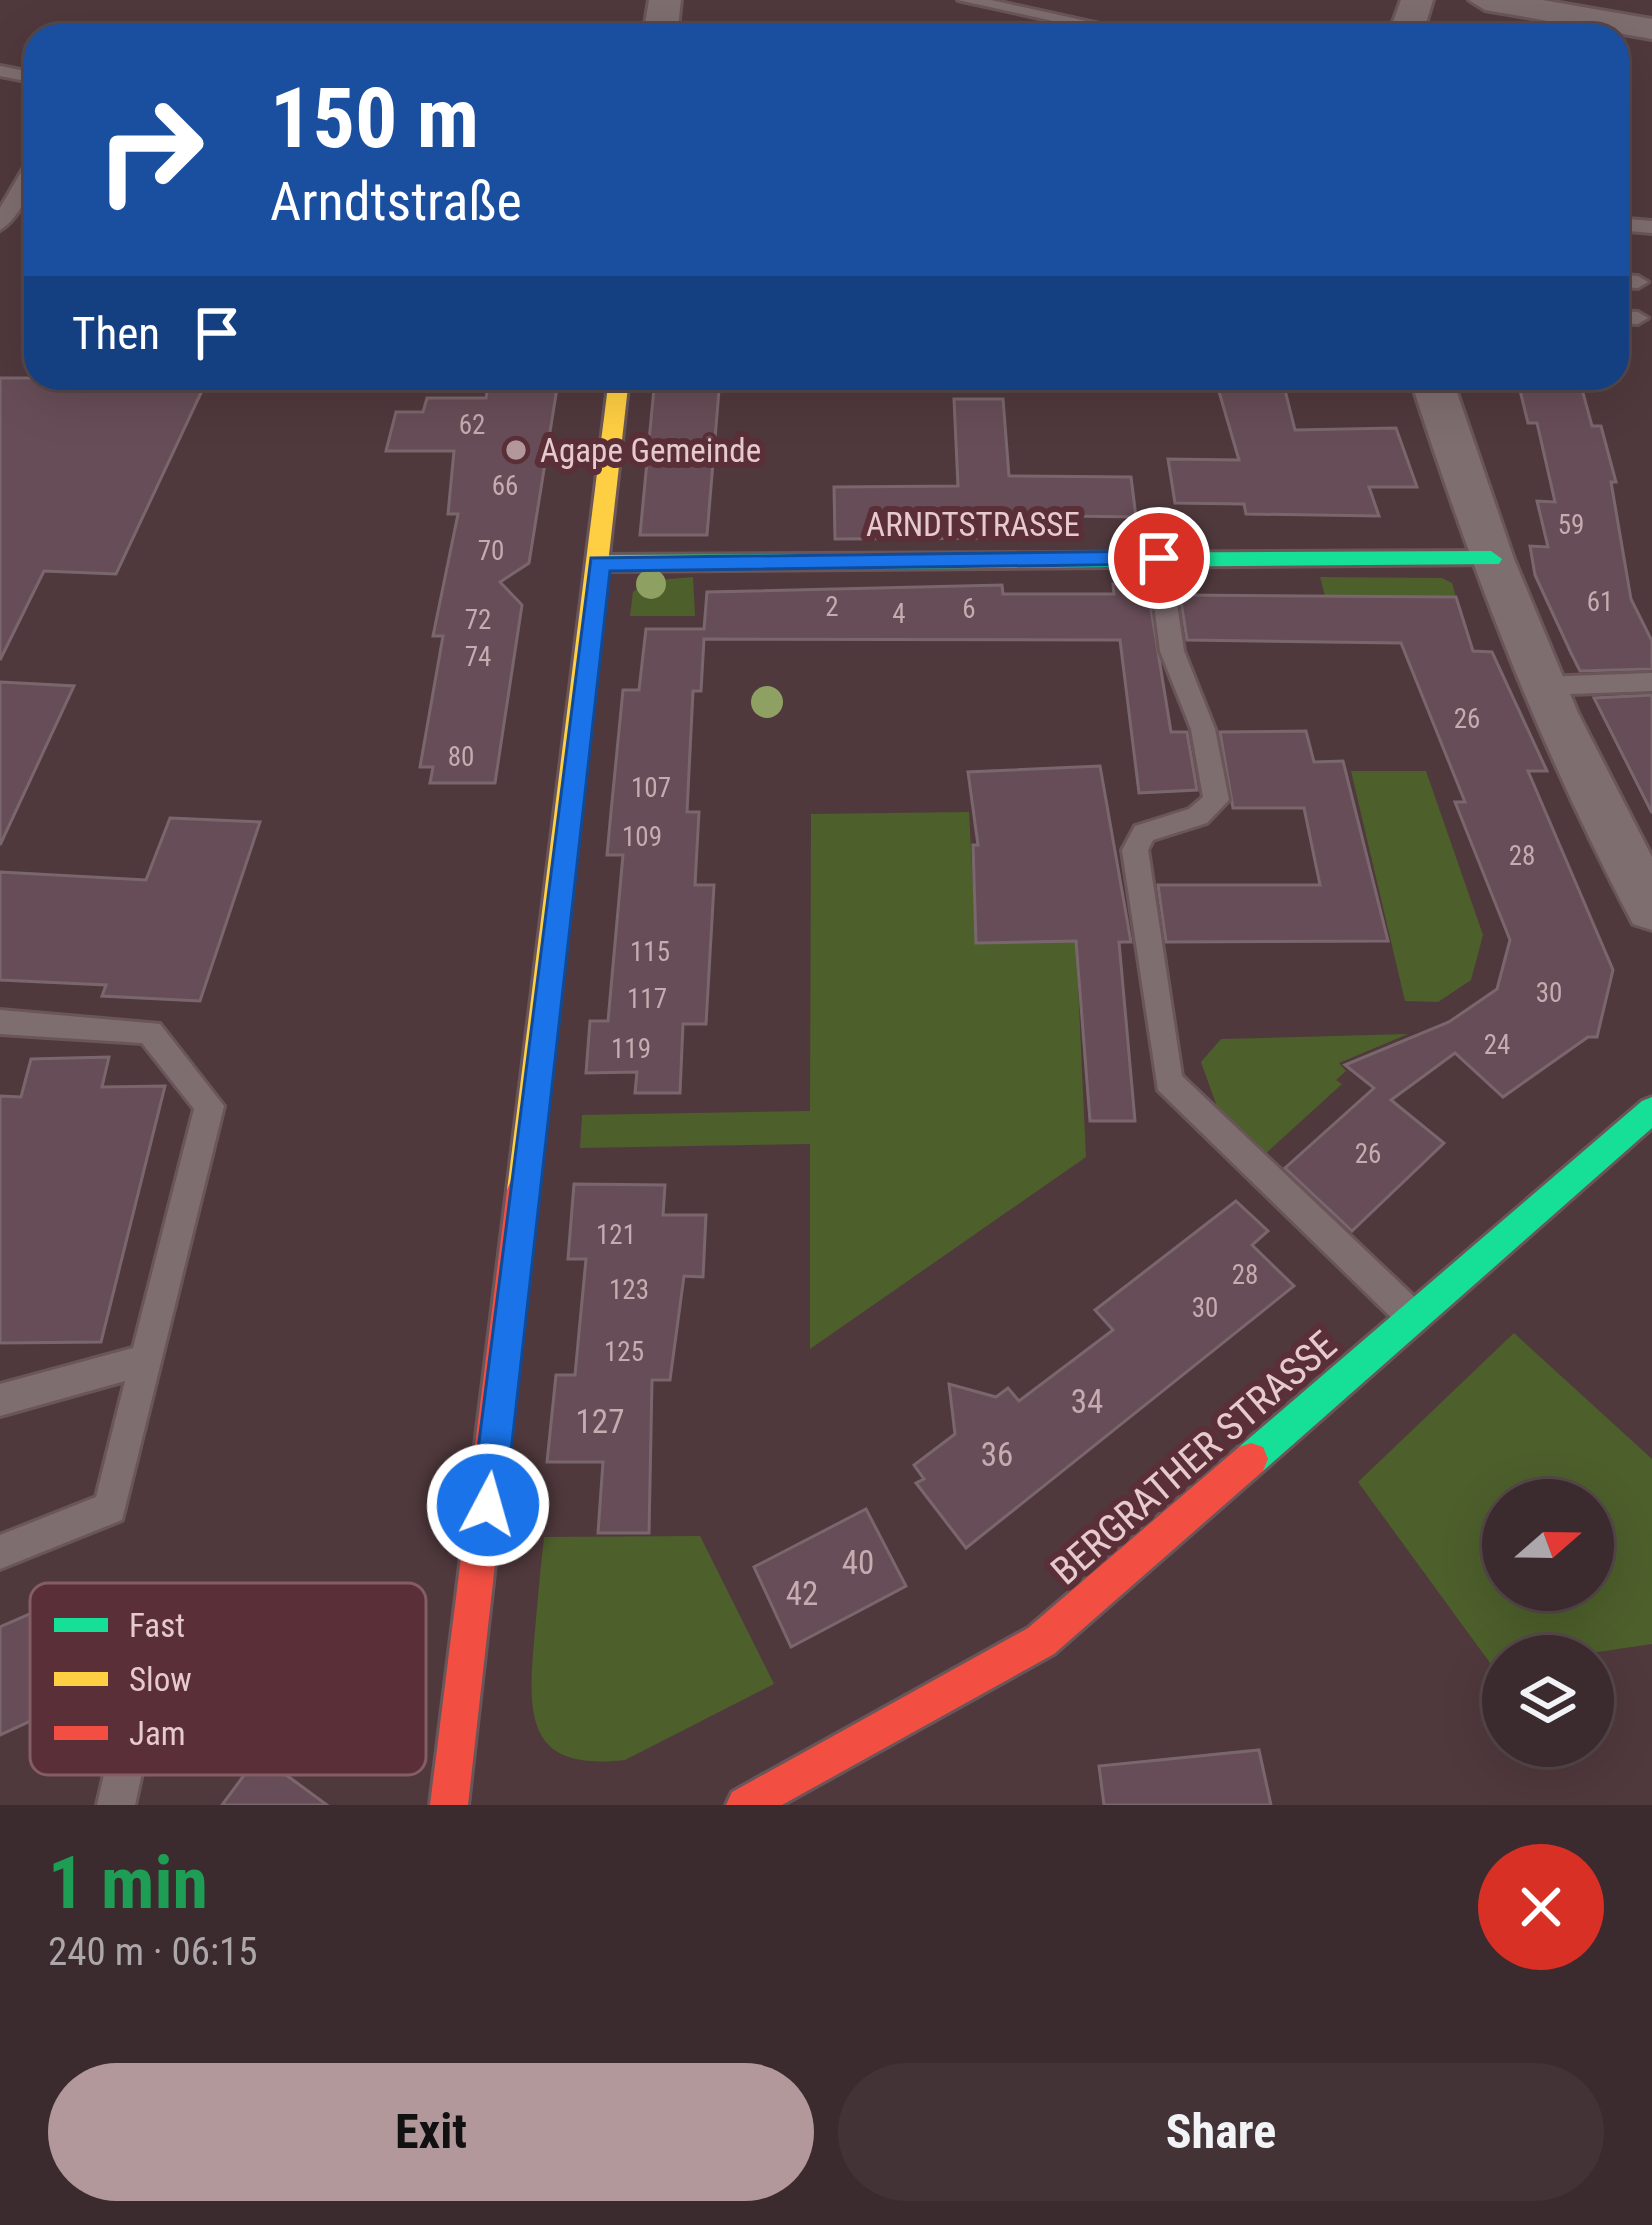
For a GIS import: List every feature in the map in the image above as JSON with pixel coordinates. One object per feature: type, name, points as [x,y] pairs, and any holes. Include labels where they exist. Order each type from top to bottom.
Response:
[{"type":"street","points":[[1485,0],[1639,18]]},
{"type":"street","points":[[449,1805],[618,390]]},
{"type":"street","points":[[1435,390],[1491,559],[1542,686],[1652,909]]},
{"type":"street","name":"ARNDTSTRASSE","points":[[599,563],[1491,559]]},
{"type":"street","name":"BERGRATHER STRASSE","points":[[745,1805],[1041,1641],[1652,1110]]},
{"type":"lane","points":[[966,0],[1086,24]]},
{"type":"lane","points":[[0,224],[24,182]]},
{"type":"lane","points":[[1159,558],[1172,651],[1203,729],[1216,800],[1198,816],[1144,833],[1135,850],[1168,1081],[1412,1316]]},
{"type":"lane","points":[[1542,686],[1652,682]]},
{"type":"lane","points":[[0,1022],[150,1032],[209,1106],[110,1508],[0,1552]]},
{"type":"lane","points":[[0,1400],[146,1360]]},
{"type":"lane","points":[[116,1805],[123,1775]]},
{"type":"green space","points":[[693,577],[695,616],[630,616],[633,592],[646,581]]},
{"type":"green space","points":[[1320,577],[1442,578],[1452,583],[1456,597],[1325,596]]},
{"type":"green space","points":[[1351,771],[1426,771],[1483,935],[1471,980],[1438,1002],[1405,1001]]},
{"type":"green space","points":[[969,812],[976,942],[1076,941],[1086,1157],[810,1349],[810,1144],[580,1148],[582,1115],[810,1111],[811,814]]},
{"type":"green space","points":[[1408,1034],[1339,1063],[1346,1071],[1336,1080],[1342,1084],[1265,1154],[1220,1115],[1201,1062],[1221,1039]]},
{"type":"green space","points":[[1514,1333],[1652,1459],[1652,1644],[1614,1650],[1614,1635],[1482,1635],[1482,1652],[1358,1482]]},
{"type":"green space","points":[[700,1536],[774,1684],[625,1760],[593,1761],[552,1748],[534,1717],[532,1695],[544,1537]]},
{"type":"building","points":[[0,378],[24,378],[24,390],[202,390],[116,574],[44,571],[0,660]]},
{"type":"building","points":[[488,390],[557,390],[529,563],[500,582],[522,605],[495,783],[430,783],[433,767],[420,767],[443,636],[433,636],[458,514],[448,514],[454,451],[386,451],[396,412],[423,412],[427,398],[486,398]]},
{"type":"building","points":[[654,390],[719,390],[707,535],[640,535]]},
{"type":"building","points":[[1219,390],[1285,390],[1295,430],[1396,428],[1417,487],[1369,487],[1379,516],[1246,514],[1244,504],[1175,503],[1168,459],[1239,460]]},
{"type":"building","points":[[1520,390],[1582,390],[1592,426],[1601,426],[1616,482],[1611,482],[1631,599],[1652,641],[1652,669],[1580,671],[1535,575],[1530,546],[1548,547],[1537,501],[1555,502],[1537,423],[1528,423]]},
{"type":"building","points":[[954,399],[1003,399],[1009,476],[1131,477],[1136,517],[996,515],[998,538],[835,539],[834,487],[958,486]]},
{"type":"building","points":[[1113,584],[1147,584],[1171,732],[1187,732],[1197,790],[1139,793],[1120,640],[704,639],[701,691],[693,691],[687,812],[699,812],[695,885],[714,885],[706,1024],[683,1024],[680,1093],[635,1093],[637,1072],[586,1073],[590,1021],[608,1021],[623,855],[607,855],[611,812],[623,690],[639,690],[646,629],[704,629],[707,592],[1002,585],[1003,594],[1114,594]]},
{"type":"building","points":[[1180,595],[1456,597],[1473,651],[1492,652],[1547,771],[1528,771],[1613,970],[1597,1037],[1588,1037],[1503,1097],[1455,1053],[1391,1100],[1444,1143],[1352,1231],[1285,1168],[1374,1088],[1345,1065],[1449,1022],[1497,989],[1510,940],[1455,802],[1465,802],[1401,643],[1187,640]]},
{"type":"building","points":[[0,682],[74,686],[0,845]]},
{"type":"building","points":[[1652,695],[1652,813],[1594,698]]},
{"type":"building","points":[[1306,731],[1314,762],[1343,761],[1388,941],[1166,942],[1158,885],[1320,885],[1304,808],[1233,808],[1220,732]]},
{"type":"building","points":[[1100,766],[1131,942],[1119,942],[1135,1121],[1090,1121],[1076,941],[976,943],[973,845],[978,845],[968,772]]},
{"type":"building","points":[[170,818],[260,822],[200,1001],[102,996],[106,985],[0,980],[0,872],[146,880]]},
{"type":"building","points":[[109,1057],[102,1087],[165,1086],[101,1342],[0,1343],[0,1096],[21,1097],[31,1059]]},
{"type":"building","points":[[574,1184],[665,1185],[663,1215],[706,1215],[703,1277],[684,1276],[670,1380],[652,1380],[649,1533],[598,1533],[603,1462],[547,1462],[556,1375],[575,1375],[586,1259],[568,1259]]},
{"type":"building","points":[[1236,1201],[1268,1231],[1252,1245],[1294,1286],[966,1548],[916,1483],[924,1479],[914,1465],[955,1434],[949,1384],[996,1397],[1008,1388],[1019,1401],[1113,1330],[1095,1310]]},
{"type":"building","points":[[866,1509],[906,1586],[791,1647],[754,1567]]},
{"type":"building","points":[[30,1614],[30,1721],[0,1735],[0,1627]]},
{"type":"building","points":[[1259,1750],[1271,1805],[1104,1805],[1099,1766]]},
{"type":"building","points":[[244,1775],[286,1775],[327,1805],[222,1805]]},
{"type":"traffic: fast","points":[[599,563],[1491,559]]},
{"type":"traffic: fast","points":[[1251,1459],[1652,1110]]},
{"type":"traffic: slow","points":[[522,1190],[618,390]]},
{"type":"traffic: jam","points":[[449,1805],[522,1190]]},
{"type":"traffic: jam","points":[[745,1805],[1041,1641],[1251,1459]]},
{"type":"place","name":"Agape Gemeinde","points":[[516,450]]},
{"type":"route","points":[[488,1505],[599,563],[1159,558]]}]
